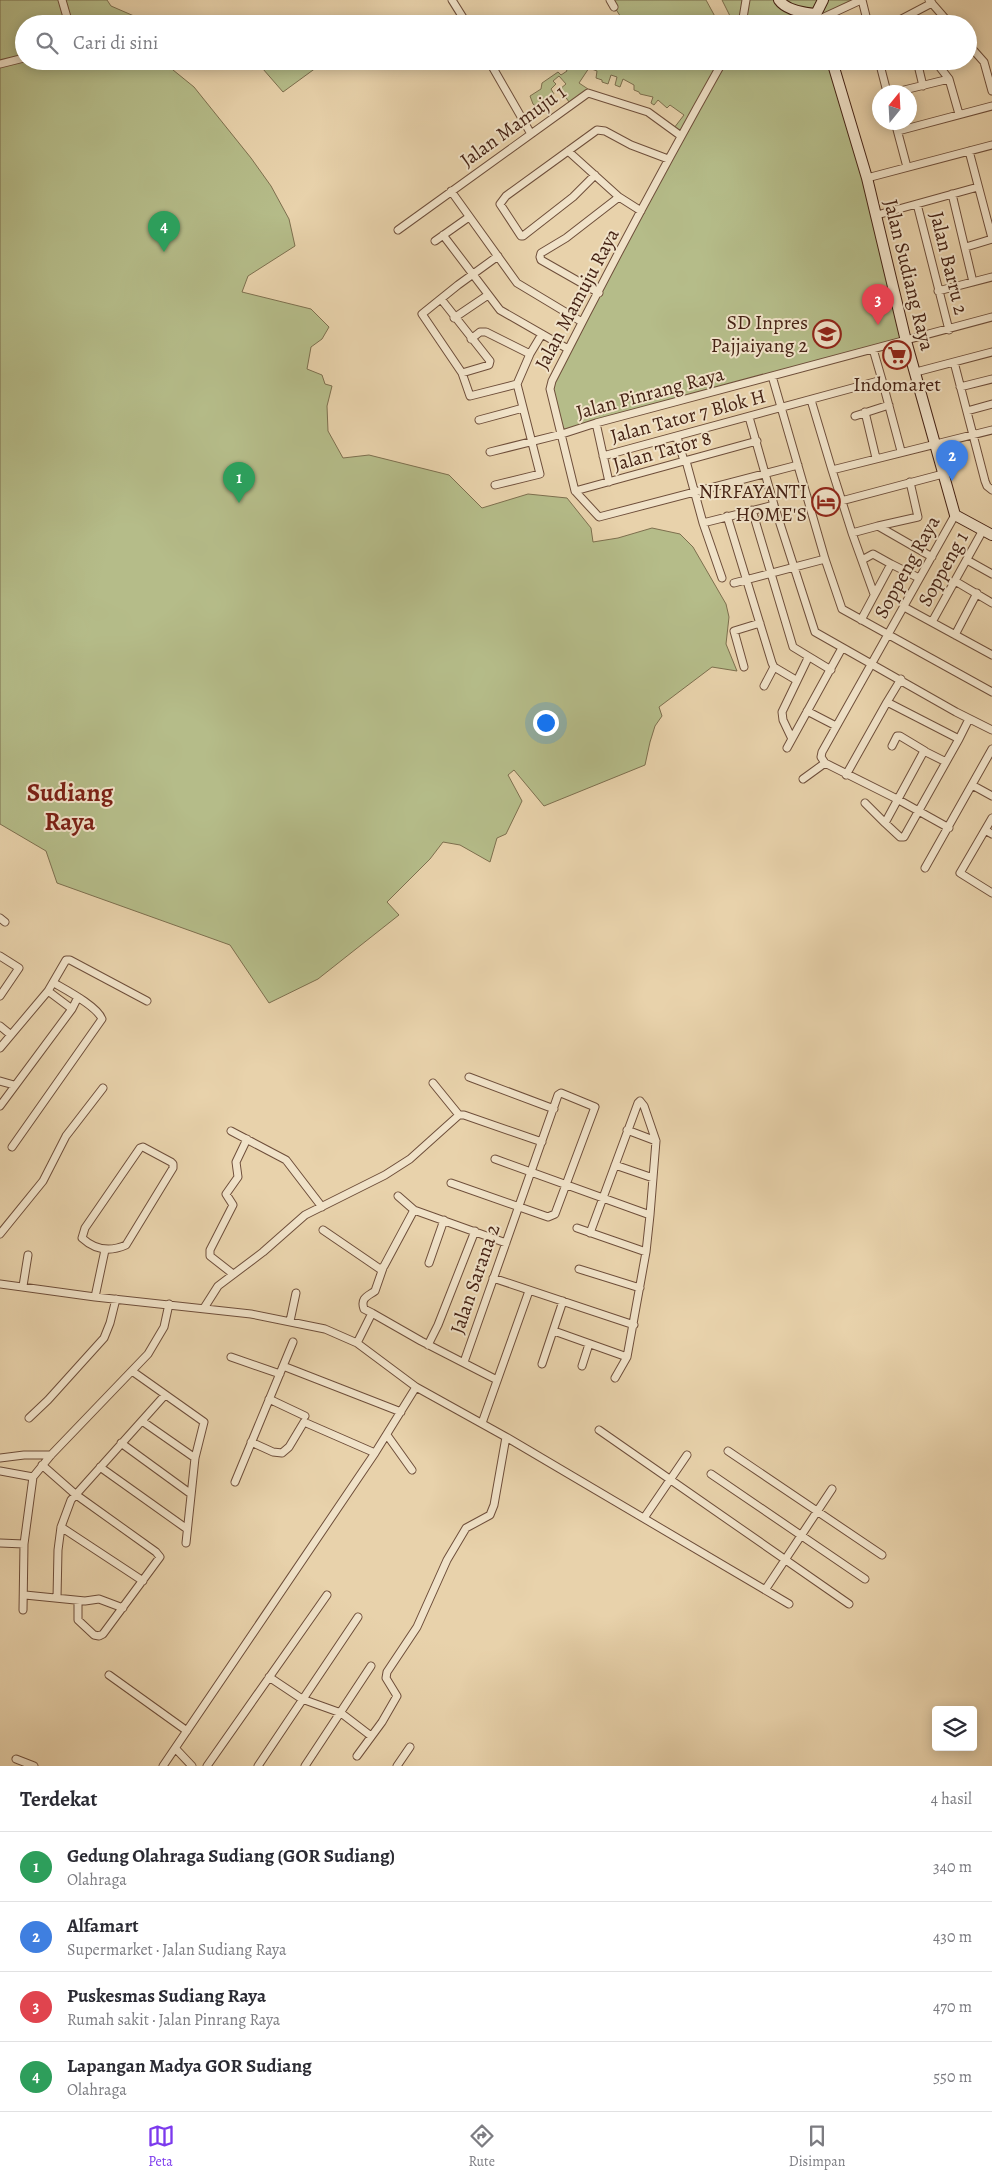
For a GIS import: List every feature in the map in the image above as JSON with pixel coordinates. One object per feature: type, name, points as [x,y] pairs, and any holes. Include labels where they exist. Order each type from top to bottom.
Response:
[{"type":"street","points":[[62,0],[66,15]]},
{"type":"street","points":[[452,0],[461,15]]},
{"type":"street","points":[[744,15],[746,0]]},
{"type":"street","points":[[779,0],[783,6],[812,15]]},
{"type":"street","points":[[819,15],[823,0]]},
{"type":"street","points":[[823,15],[861,0],[865,15]]},
{"type":"street","points":[[908,15],[930,2],[942,15]]},
{"type":"street","points":[[977,54],[984,62],[992,91]]},
{"type":"street","points":[[0,64],[15,60]]},
{"type":"street","points":[[494,70],[531,134]]},
{"type":"street","name":"Jalan Mamuju Raya","points":[[575,491],[550,385],[668,159],[718,70]]},
{"type":"street","name":"Jalan Sudiang Raya","points":[[835,70],[867,178],[906,341],[955,515]]},
{"type":"street","points":[[881,70],[885,85]]},
{"type":"street","points":[[919,70],[923,86]]},
{"type":"street","points":[[942,70],[949,79],[959,114]]},
{"type":"street","points":[[917,87],[949,79]]},
{"type":"street","name":"Jalan Mamuju 1","points":[[398,230],[588,94],[648,112],[681,136]]},
{"type":"street","points":[[907,168],[898,131],[992,106]]},
{"type":"street","points":[[595,175],[573,197],[521,236],[502,211],[500,204],[502,200],[582,139],[601,129],[631,145],[668,159]]},
{"type":"street","points":[[867,178],[992,145]]},
{"type":"street","points":[[568,151],[619,197],[641,210]]},
{"type":"street","points":[[966,246],[992,239],[969,151]]},
{"type":"street","points":[[877,215],[978,187]]},
{"type":"street","points":[[450,191],[519,285],[582,322]]},
{"type":"street","points":[[952,194],[966,246],[973,282]]},
{"type":"street","points":[[598,293],[542,260],[540,256],[541,253],[566,238],[619,197]]},
{"type":"street","name":"Jalan Barru 2","points":[[917,204],[949,330]]},
{"type":"street","points":[[435,241],[469,217]]},
{"type":"street","points":[[443,236],[500,310],[568,349]]},
{"type":"street","points":[[498,256],[423,312],[422,315],[462,373],[470,396],[517,384]]},
{"type":"street","points":[[938,292],[992,277]]},
{"type":"street","points":[[454,318],[488,295]]},
{"type":"street","points":[[441,299],[490,364],[462,373]]},
{"type":"street","name":"Jalan Pinrang Raya","points":[[490,452],[992,317]]},
{"type":"street","points":[[471,338],[480,332],[486,332],[530,354]]},
{"type":"street","points":[[495,485],[540,474],[517,384],[530,354],[542,334]]},
{"type":"street","points":[[873,349],[901,452]]},
{"type":"street","points":[[916,372],[992,352]]},
{"type":"street","points":[[954,362],[985,481],[992,490]]},
{"type":"street","points":[[772,376],[825,559],[842,608],[887,635],[991,689]]},
{"type":"street","points":[[960,387],[992,379]]},
{"type":"street","name":"Jalan Tator 7 Blok H","points":[[604,456],[882,380]]},
{"type":"street","points":[[812,400],[841,501],[874,594]]},
{"type":"street","points":[[966,411],[992,404]]},
{"type":"street","points":[[856,416],[889,405]]},
{"type":"street","points":[[479,420],[523,408]]},
{"type":"street","points":[[865,412],[876,458]]},
{"type":"street","points":[[749,417],[774,505],[815,632],[969,719],[992,730]]},
{"type":"street","points":[[596,423],[609,482]]},
{"type":"street","points":[[832,470],[992,430]]},
{"type":"street","points":[[677,437],[702,523],[722,578]]},
{"type":"street","name":"Jalan Tator 8","points":[[575,491],[757,441]]},
{"type":"street","points":[[575,491],[599,517],[798,465]]},
{"type":"street","points":[[811,510],[943,474]]},
{"type":"street","points":[[852,533],[918,517],[910,482]]},
{"type":"street","points":[[702,523],[774,505]]},
{"type":"street","points":[[752,510],[793,647],[808,658],[831,670]]},
{"type":"street","points":[[955,515],[988,533]]},
{"type":"street","name":"Soppeng Raya","points":[[825,763],[821,757],[822,752],[955,515]]},
{"type":"street","points":[[727,516],[774,667],[796,680]]},
{"type":"street","points":[[878,526],[932,557]]},
{"type":"street","name":"Soppeng 1","points":[[932,622],[967,560],[988,533]]},
{"type":"street","points":[[862,560],[873,554],[919,578]]},
{"type":"street","points":[[734,583],[825,559]]},
{"type":"street","points":[[967,560],[992,574]]},
{"type":"street","points":[[861,620],[891,564]]},
{"type":"street","points":[[956,580],[992,602]]},
{"type":"street","points":[[955,635],[977,593]]},
{"type":"street","points":[[904,607],[992,655]]},
{"type":"street","points":[[744,667],[734,631],[760,622]]},
{"type":"street","points":[[787,748],[842,648]]},
{"type":"street","points":[[792,739],[783,720],[782,712],[808,658]]},
{"type":"street","points":[[764,686],[774,667]]},
{"type":"street","points":[[846,775],[901,679]]},
{"type":"street","points":[[887,702],[959,739]]},
{"type":"street","points":[[807,711],[836,726]]},
{"type":"street","points":[[865,803],[900,837],[904,837],[969,719]]},
{"type":"street","points":[[892,746],[897,736],[900,736],[946,762]]},
{"type":"street","points":[[925,868],[992,749]]},
{"type":"street","points":[[885,822],[918,759],[925,751]]},
{"type":"street","points":[[803,779],[825,763],[897,799],[949,828]]},
{"type":"street","points":[[972,785],[992,796]]},
{"type":"street","points":[[992,818],[960,873],[992,893]]},
{"type":"street","points":[[985,830],[992,834]]},
{"type":"street","points":[[0,956],[19,968],[0,996]]},
{"type":"street","points":[[0,1048],[54,983],[65,961],[70,960],[147,1001]]},
{"type":"street","points":[[12,1147],[102,1019],[102,1016],[78,998],[54,983]]},
{"type":"street","points":[[48,991],[72,1010]]},
{"type":"street","points":[[0,1106],[72,1010],[78,998]]},
{"type":"street","points":[[0,1026],[11,1035]]},
{"type":"street","points":[[451,1184],[518,1208],[551,1217],[558,1211],[595,1107],[561,1093],[558,1096],[554,1109],[469,1077]]},
{"type":"street","points":[[0,1081],[14,1085]]},
{"type":"street","points":[[433,1083],[459,1115]]},
{"type":"street","points":[[0,1234],[43,1181],[66,1136],[104,1088]]},
{"type":"street","points":[[590,1233],[627,1130],[640,1101],[644,1106],[656,1142],[650,1215],[634,1325],[627,1357],[615,1378]]},
{"type":"street","name":"Jalan Sarana 2","points":[[464,1362],[554,1109]]},
{"type":"street","points":[[204,1308],[218,1286],[263,1252],[305,1216],[385,1175],[410,1159],[459,1115],[464,1115],[542,1142]]},
{"type":"street","points":[[627,1130],[656,1142]]},
{"type":"street","points":[[231,1131],[286,1160],[322,1207]]},
{"type":"street","points":[[233,1274],[210,1256],[210,1250],[233,1205],[226,1194],[238,1177],[236,1162],[247,1139]]},
{"type":"street","points":[[143,1147],[173,1163],[173,1168],[126,1245],[117,1249],[105,1250],[87,1242],[82,1238],[82,1233],[140,1148],[143,1147]]},
{"type":"street","points":[[495,1159],[650,1215]]},
{"type":"street","points":[[615,1165],[653,1178]]},
{"type":"street","points":[[398,1196],[414,1210],[506,1243]]},
{"type":"street","points":[[414,1210],[382,1268],[377,1289],[367,1295],[362,1304],[364,1309],[428,1345],[497,1380]]},
{"type":"street","points":[[429,1263],[444,1220]]},
{"type":"street","points":[[577,1228],[646,1252]]},
{"type":"street","points":[[323,1230],[379,1268],[382,1268]]},
{"type":"street","points":[[428,1345],[438,1325],[475,1232]]},
{"type":"street","points":[[95,1297],[105,1250]]},
{"type":"street","points":[[23,1286],[28,1255]]},
{"type":"street","points":[[579,1269],[640,1288]]},
{"type":"street","points":[[493,1278],[634,1325]]},
{"type":"street","points":[[0,1284],[95,1297],[204,1308],[325,1328],[358,1343],[416,1387],[506,1436],[789,1604]]},
{"type":"street","points":[[482,1423],[529,1290]]},
{"type":"street","points":[[290,1321],[296,1293]]},
{"type":"street","points":[[29,1418],[48,1400],[104,1338],[116,1299]]},
{"type":"street","points":[[542,1364],[563,1301]]},
{"type":"street","points":[[24,1610],[24,1544],[33,1477],[51,1455],[132,1371],[156,1341],[164,1327],[170,1304]]},
{"type":"street","points":[[358,1343],[372,1312]]},
{"type":"street","points":[[554,1331],[627,1357]]},
{"type":"street","points":[[235,1482],[293,1342]]},
{"type":"street","points":[[582,1366],[589,1344]]},
{"type":"street","points":[[231,1357],[280,1374]]},
{"type":"street","points":[[283,1366],[401,1412]]},
{"type":"street","points":[[132,1371],[204,1422],[195,1458],[186,1543]]},
{"type":"street","points":[[163,1766],[387,1436],[416,1387]]},
{"type":"street","points":[[57,1598],[58,1550],[61,1527],[68,1507],[75,1494],[165,1395]]},
{"type":"street","points":[[269,1400],[306,1416]]},
{"type":"street","points":[[142,1421],[195,1458]]},
{"type":"street","points":[[251,1442],[282,1454],[289,1447],[304,1422],[375,1453]]},
{"type":"street","points":[[599,1430],[849,1604]]},
{"type":"street","points":[[387,1436],[412,1470]]},
{"type":"street","points":[[357,1756],[397,1696],[386,1678],[387,1672],[417,1627],[447,1560],[466,1528],[490,1515],[494,1505],[506,1436]]},
{"type":"street","points":[[121,1443],[191,1494]]},
{"type":"street","points":[[728,1451],[882,1555]]},
{"type":"street","points":[[0,1458],[24,1455],[51,1455]]},
{"type":"street","points":[[644,1518],[688,1455]]},
{"type":"street","points":[[42,1465],[75,1494],[160,1556],[103,1634],[98,1636],[78,1620],[78,1601]]},
{"type":"street","points":[[100,1467],[187,1529]]},
{"type":"street","points":[[0,1471],[33,1477]]},
{"type":"street","points":[[711,1474],[802,1534],[865,1579]]},
{"type":"street","points":[[764,1590],[832,1489]]},
{"type":"street","points":[[61,1527],[143,1581]]},
{"type":"street","points":[[0,1543],[24,1544]]},
{"type":"street","points":[[25,1595],[78,1601],[100,1598],[123,1608]]},
{"type":"street","points":[[207,1766],[327,1595]]},
{"type":"street","points":[[258,1766],[358,1617]]},
{"type":"street","points":[[305,1766],[371,1666]]},
{"type":"street","points":[[109,1675],[187,1732]]},
{"type":"street","points":[[269,1677],[302,1699],[341,1713],[371,1736]]},
{"type":"street","points":[[397,1766],[410,1747]]},
{"type":"street","points":[[176,1749],[192,1766]]},
{"type":"street","points":[[16,1758],[34,1766]]},
{"type":"green space","points":[[0,0],[107,0],[111,6],[132,15],[15,15],[15,70],[173,70],[194,87],[251,158],[271,186],[289,219],[295,246],[248,276],[242,292],[311,309],[329,327],[322,339],[311,347],[307,369],[322,375],[325,384],[332,386],[327,406],[328,431],[343,458],[369,455],[449,475],[482,508],[528,494],[567,498],[591,528],[593,542],[618,538],[652,528],[680,534],[693,547],[726,604],[729,617],[726,644],[737,671],[712,667],[659,707],[662,716],[655,726],[645,765],[544,806],[514,770],[508,775],[522,801],[506,834],[497,838],[490,862],[460,845],[443,842],[430,859],[387,902],[399,915],[318,979],[269,1003],[230,945],[57,883],[46,851],[0,824]]},
{"type":"green space","points":[[610,0],[706,0],[714,15],[620,15]]},
{"type":"green space","points":[[722,0],[861,0],[829,15],[730,15]]},
{"type":"green space","points":[[264,70],[313,70],[283,92]]},
{"type":"green space","points":[[588,70],[579,83],[588,89],[588,93],[574,104],[569,102],[560,89],[566,84],[559,76],[553,81],[556,84],[551,89],[554,94],[550,97],[550,103],[540,110],[533,104],[530,96],[541,89],[542,83],[558,72],[561,75],[567,71]]},
{"type":"green space","points":[[594,70],[834,70],[906,341],[562,434],[551,389],[681,136],[674,128],[684,115],[670,105],[667,108],[658,100],[654,105],[651,103],[653,97],[640,94],[634,90],[634,85],[623,79],[620,87],[615,85],[617,77],[611,75],[608,84],[602,82],[602,80],[596,78],[597,71]]},
{"type":"place","name":"Lapangan Madya GOR Sudiang","points":[[164,252]]},
{"type":"place","name":"Puskesmas Sudiang Raya","points":[[878,325]]},
{"type":"place","name":"SD Inpres Pajjaiyang 2","points":[[827,334]]},
{"type":"place","name":"Indomaret","points":[[897,355]]},
{"type":"place","name":"Alfamart","points":[[952,481]]},
{"type":"place","name":"NIRFAYANTI HOME'S","points":[[826,502]]},
{"type":"place","name":"Gedung Olahraga Sudiang (GOR Sudiang)","points":[[239,503]]},
{"type":"district","name":"Sudiang Raya","points":[[70,808]]}]
